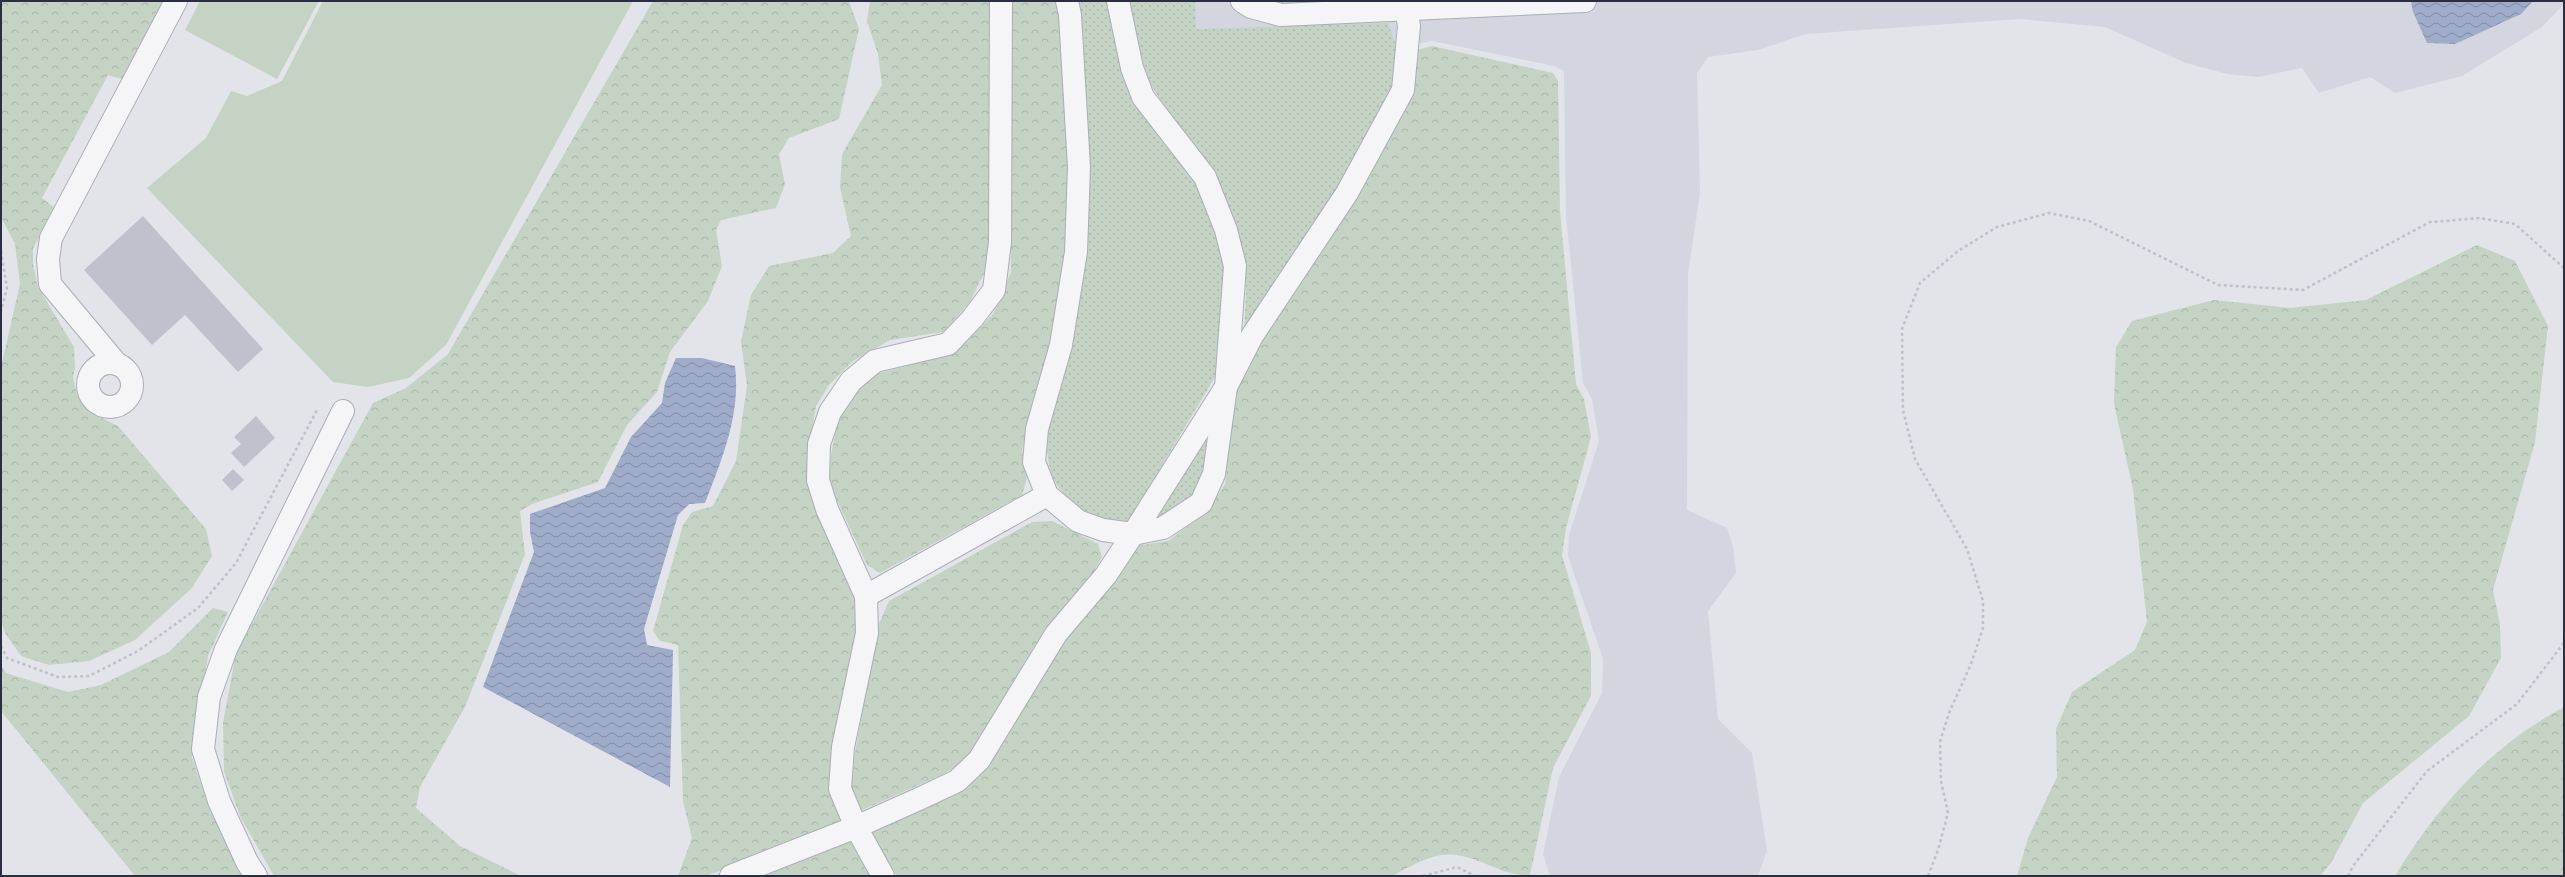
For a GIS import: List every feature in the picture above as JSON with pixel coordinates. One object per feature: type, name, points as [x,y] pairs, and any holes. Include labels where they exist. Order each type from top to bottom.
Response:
[{"type":"street","points":[[116,363],[50,284],[48,259],[51,238],[176,1]]},
{"type":"street","points":[[883,876],[856,826],[840,789],[843,747],[867,633],[866,596],[827,509],[818,480],[819,444],[830,412],[850,382],[875,361],[948,344],[972,319],[994,290],[1000,242],[1001,1]]},
{"type":"street","points":[[1067,1],[1070,15],[1078,152],[1076,252],[1061,345],[1037,429],[1034,462],[1047,495],[1078,521],[1103,530],[1133,534],[1162,528],[1201,503],[1214,474],[1226,387],[1235,266],[1226,230],[1205,178],[1143,97],[1132,68],[1118,1]]},
{"type":"street","points":[[1242,1],[1251,7],[1281,15],[1585,1]]},
{"type":"street","points":[[731,876],[856,826],[957,781],[979,760],[1056,634],[1106,575],[1133,534],[1226,387],[1252,336],[1347,193],[1403,90],[1409,26],[1406,9]]},
{"type":"street","points":[[256,876],[247,862],[219,801],[203,749],[210,697],[226,649],[343,411]]},
{"type":"street","points":[[866,596],[1047,495]]},
{"type":"path","points":[[1928,876],[1938,850],[1948,813],[1941,782],[1940,742],[1949,713],[1970,664],[1983,628],[1983,600],[1967,549],[1916,459],[1903,410],[1902,329],[1920,283],[1958,251],[1997,227],[2048,213],[2089,221],[2218,285],[2303,290],[2430,222],[2479,218],[2515,224],[2564,268]]},
{"type":"path","points":[[1,251],[7,288],[1,311]]},
{"type":"path","points":[[1,646],[7,658],[34,670],[58,677],[89,676],[138,651],[198,608],[236,563],[318,408]]},
{"type":"path","points":[[2348,876],[2353,866],[2427,771],[2517,704],[2563,644],[2564,638]]},
{"type":"path","points":[[1423,876],[1457,867],[1475,876]]},
{"type":"shaded area","points":[[1179,1],[2564,1],[2564,4],[2542,27],[2462,76],[2395,93],[2370,77],[2319,93],[2302,68],[2258,77],[2227,74],[2186,63],[2105,27],[2020,19],[1806,34],[1758,50],[1708,57],[1697,73],[1700,193],[1688,274],[1687,510],[1727,528],[1733,546],[1736,573],[1708,611],[1718,719],[1752,753],[1767,851],[1758,876],[1550,876],[1543,854],[1559,777],[1602,693],[1603,659],[1568,556],[1569,535],[1599,441],[1592,399],[1583,383],[1566,216],[1564,71],[1554,66],[1432,41],[1369,52],[1193,47]]},
{"type":"green space","points":[[1,1],[166,1],[125,80],[108,75],[42,198],[56,209],[33,248],[33,264],[38,287],[74,347],[75,368],[73,377],[77,395],[90,412],[118,426],[206,529],[212,556],[192,588],[135,640],[89,661],[49,665],[21,656],[5,633],[1,621],[1,367],[20,284],[15,244],[1,217]]},
{"type":"green space","points":[[200,1],[319,1],[277,79],[185,30]]},
{"type":"green space","points":[[323,1],[633,1],[446,345],[409,378],[368,387],[333,382],[147,188],[206,138],[231,91],[247,96],[282,81]]},
{"type":"green space","points":[[653,1],[849,1],[859,29],[839,119],[789,138],[779,154],[785,184],[776,208],[721,220],[716,230],[722,266],[708,301],[670,352],[657,392],[627,425],[598,482],[532,504],[520,511],[525,554],[465,707],[420,787],[416,808],[460,846],[521,876],[274,876],[240,816],[224,771],[223,723],[236,653],[373,403],[406,388],[448,354]]},
{"type":"green space","points":[[870,1],[991,1],[994,231],[984,273],[970,302],[943,332],[890,340],[853,361],[829,385],[816,406],[810,442],[851,581],[857,620],[852,666],[831,759],[831,786],[842,823],[706,876],[678,876],[692,838],[683,801],[678,645],[660,641],[653,631],[683,525],[692,512],[713,506],[736,461],[747,386],[741,341],[751,295],[769,266],[833,253],[851,236],[840,188],[842,154],[882,85],[878,54],[867,21]]},
{"type":"green space","points":[[1010,1],[1059,1],[1071,161],[1066,262],[1045,374],[1022,450],[1027,478],[1022,495],[880,573],[867,565],[829,483],[831,455],[838,419],[861,385],[879,373],[907,366],[962,347],[993,314],[1011,272]]},
{"type":"green space","points":[[1075,1],[1109,1],[1130,97],[1203,193],[1222,246],[1228,288],[1218,372],[1127,524],[1106,521],[1095,517],[1076,505],[1067,497],[1052,476],[1045,440]]},
{"type":"green space","points":[[1126,1],[1195,1],[1196,29],[1388,23],[1400,58],[1387,104],[1345,181],[1244,334],[1246,290],[1243,251],[1229,211],[1143,72]]},
{"type":"green space","points":[[1270,1],[1363,1],[1281,4]]},
{"type":"green space","points":[[1432,46],[1553,73],[1558,81],[1560,211],[1576,384],[1584,399],[1591,437],[1566,528],[1562,555],[1591,653],[1591,696],[1553,768],[1530,875],[1511,873],[1466,857],[1447,855],[1431,858],[1415,864],[1392,876],[897,876],[870,831],[955,793],[978,778],[1001,747],[1053,652],[1135,546],[1168,541],[1208,511],[1225,484],[1234,385],[1412,51]]},
{"type":"green space","points":[[2477,245],[2515,261],[2548,326],[2535,442],[2493,590],[2500,624],[2501,658],[2469,716],[2363,803],[2331,863],[2320,876],[2017,876],[2028,838],[2057,777],[2056,729],[2072,692],[2135,650],[2147,622],[2133,489],[2114,404],[2116,347],[2132,321],[2214,300],[2290,308],[2366,300]]},
{"type":"green space","points":[[1214,421],[1205,467],[1200,483],[1192,497],[1183,508],[1170,515],[1154,517]]},
{"type":"green space","points":[[1052,521],[1098,544],[1102,557],[1092,575],[975,753],[946,773],[860,811],[851,787],[855,752],[879,624],[889,601],[1032,522]]},
{"type":"green space","points":[[213,608],[228,612],[208,656],[192,757],[210,811],[247,876],[135,876],[1,711],[1,665],[6,673],[68,692],[101,685],[169,652]]},
{"type":"green space","points":[[2564,707],[2564,876],[2395,876],[2429,825],[2468,780],[2513,740],[2538,722]]},
{"type":"green space","points":[[853,836],[875,876],[752,876]]},
{"type":"water","points":[[2411,1],[2533,1],[2521,14],[2455,44],[2427,43],[2413,12]]},
{"type":"water","points":[[676,358],[702,358],[735,366],[736,384],[733,419],[718,470],[705,503],[689,504],[678,515],[644,629],[647,645],[673,650],[670,787],[483,687],[534,552],[530,532],[530,514],[605,488],[631,437],[662,403],[665,383]]},
{"type":"building","points":[[143,216],[263,349],[238,372],[185,315],[152,345],[84,270]]},
{"type":"building","points":[[256,416],[275,438],[244,467],[231,453],[241,444],[234,437]]},
{"type":"building","points":[[233,469],[244,480],[232,491],[222,480]]}]
